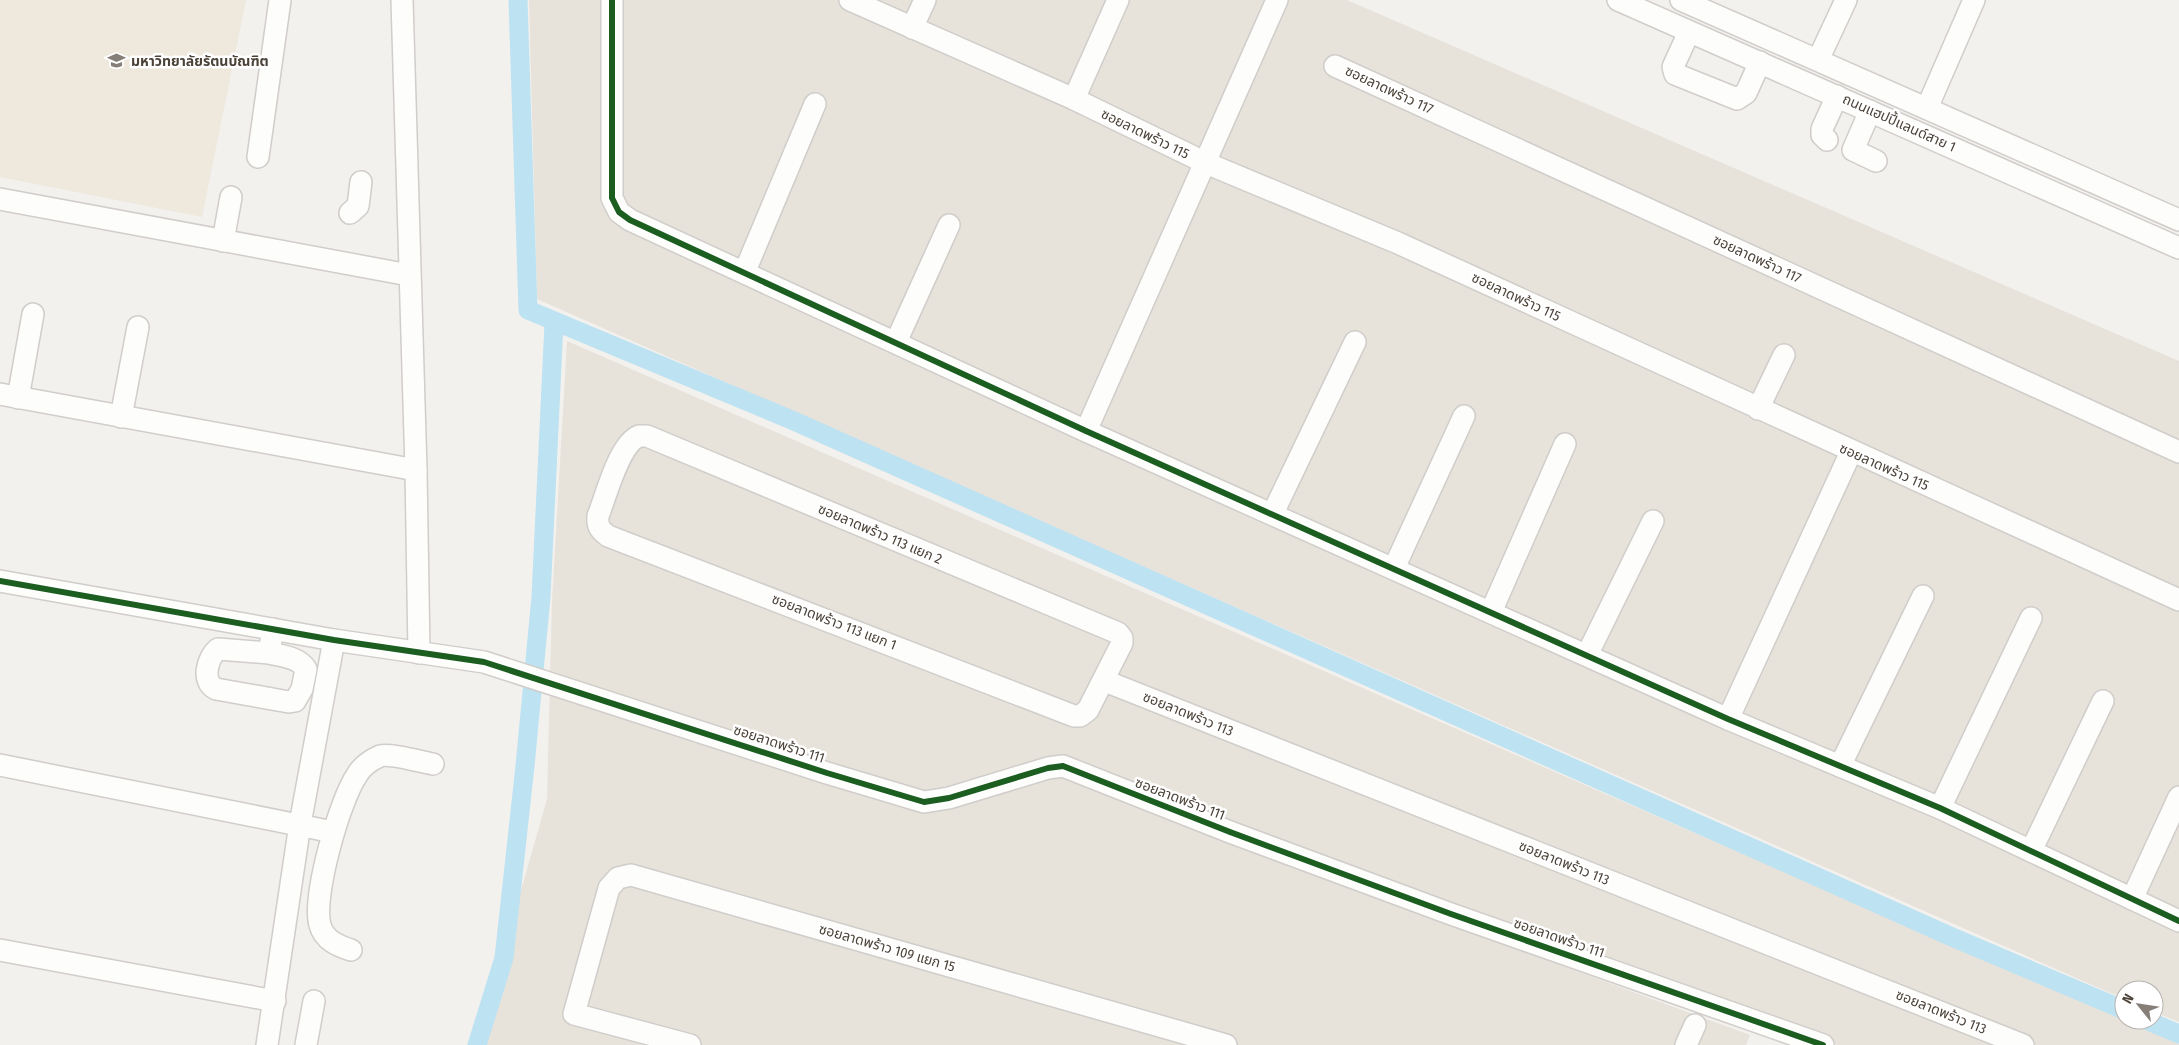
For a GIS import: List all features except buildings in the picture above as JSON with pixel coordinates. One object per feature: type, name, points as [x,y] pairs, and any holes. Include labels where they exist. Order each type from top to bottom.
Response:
[{"type":"street","points":[[258,156],[280,0]]},
{"type":"street","points":[[402,0],[416,470],[419,653]]},
{"type":"street","points":[[612,0],[612,198],[619,212],[630,220],[1086,431],[1274,513],[1728,719],[1940,808],[2179,921]]},
{"type":"street","name":"ซอยลาดพร้าว 115","points":[[850,0],[1074,99],[1206,163],[1398,243],[1851,452],[2179,600]]},
{"type":"street","points":[[912,28],[925,0]]},
{"type":"street","points":[[1074,99],[1118,0]]},
{"type":"street","points":[[1086,431],[1277,0]]},
{"type":"street","name":"ถนนแฮปปี้แลนด์สาย 1","points":[[1618,0],[2179,248]]},
{"type":"street","name":"ถนนแฮปปี้แลนด์สาย 1","points":[[1681,0],[1722,9],[1818,60],[2179,220]]},
{"type":"street","points":[[1818,60],[1846,0]]},
{"type":"street","points":[[1927,108],[1974,0]]},
{"type":"street","points":[[1689,32],[1673,67],[1675,74],[1737,99],[1746,93],[1760,62]]},
{"type":"street","name":"ซอยลาดพร้าว 117","points":[[1335,66],[2179,452]]},
{"type":"street","points":[[1827,140],[1822,135],[1822,129],[1837,96]]},
{"type":"street","points":[[745,272],[815,104]]},
{"type":"street","points":[[1870,111],[1853,150],[1876,161]]},
{"type":"street","points":[[350,213],[358,206],[361,182]]},
{"type":"street","points":[[223,240],[231,197]]},
{"type":"street","points":[[0,199],[409,275]]},
{"type":"street","points":[[896,342],[949,225]]},
{"type":"street","points":[[33,314],[9,396],[416,470]]},
{"type":"street","points":[[122,416],[138,327]]},
{"type":"street","points":[[1274,513],[1355,342]]},
{"type":"street","points":[[1758,409],[1784,355]]},
{"type":"street","points":[[1394,568],[1464,416]]},
{"type":"street","name":"ซอยลาดพร้าว 113 แยก 2","points":[[613,477],[624,451],[634,438],[647,436],[1118,634],[1122,638],[1122,643],[1105,681]]},
{"type":"street","points":[[1491,612],[1565,444]]},
{"type":"street","points":[[1728,719],[1851,452]]},
{"type":"street","name":"ซอยลาดพร้าว 113 แยก 1","points":[[613,477],[598,516],[600,530],[608,536],[1074,716],[1080,716],[1088,710],[1105,681]]},
{"type":"street","points":[[1587,655],[1653,521]]},
{"type":"street","name":"ซอยลาดพร้าว 111","points":[[0,581],[334,640],[484,662],[827,773],[924,802],[949,798],[1048,768],[1063,766],[1230,832],[1451,914],[1823,1045]]},
{"type":"street","points":[[1840,766],[1923,596]]},
{"type":"street","points":[[1940,808],[2031,618]]},
{"type":"street","points":[[269,653],[273,629]]},
{"type":"street","points":[[267,1045],[300,824],[334,640]]},
{"type":"street","name":"ซอยลาดพร้าว 113","points":[[1105,681],[2023,1045]]},
{"type":"street","points":[[2031,851],[2103,701]]},
{"type":"street","points":[[351,950],[338,946],[324,935],[320,925],[319,907],[333,832],[356,774],[367,763],[383,755],[433,764]]},
{"type":"street","points":[[0,765],[333,832]]},
{"type":"street","points":[[2132,899],[2179,797]]},
{"type":"street","name":"ซอยลาดพร้าว 109 แยก 15","points":[[690,1045],[574,1014],[609,888],[618,878],[631,875],[1226,1045]]},
{"type":"street","points":[[0,950],[275,1001]]},
{"type":"street","points":[[306,1045],[314,1001]]},
{"type":"street","points":[[1686,1045],[1695,1025]]},
{"type":"shaded area","name":"มหาวิทยาลัยรัตนบัณฑิต","points":[[0,0],[246,0],[202,217],[0,177]]},
{"type":"shaded area","points":[[529,0],[1347,0],[2179,361],[2179,1022],[2164,1016],[2164,980],[2114,980],[2114,995],[537,299]]},
{"type":"shaded area","points":[[567,341],[2114,1016],[2114,1030],[2147,1030],[2179,1045],[1837,1045],[1463,908],[1457,922],[1549,961],[1750,1035],[1746,1045],[477,1045],[547,799],[552,601]]},
{"type":"waterway","points":[[518,0],[528,310],[794,421],[1952,937],[2114,1006]]},
{"type":"waterway","points":[[477,1045],[504,958],[525,766],[541,597],[554,323]]},
{"type":"waterway","points":[[2164,1028],[2179,1034]]},
{"type":"cycle path","points":[[612,0],[612,198],[619,212],[630,220],[1086,431],[1728,719],[1940,808],[2179,921]]},
{"type":"cycle path","points":[[0,581],[334,640],[484,662],[827,773],[924,802],[949,798],[1048,768],[1063,766],[1230,832],[1451,914],[1823,1045]]},
{"type":"place","name":"มหาวิทยาลัยรัตนบัณฑิต","points":[[117,61]]}]
